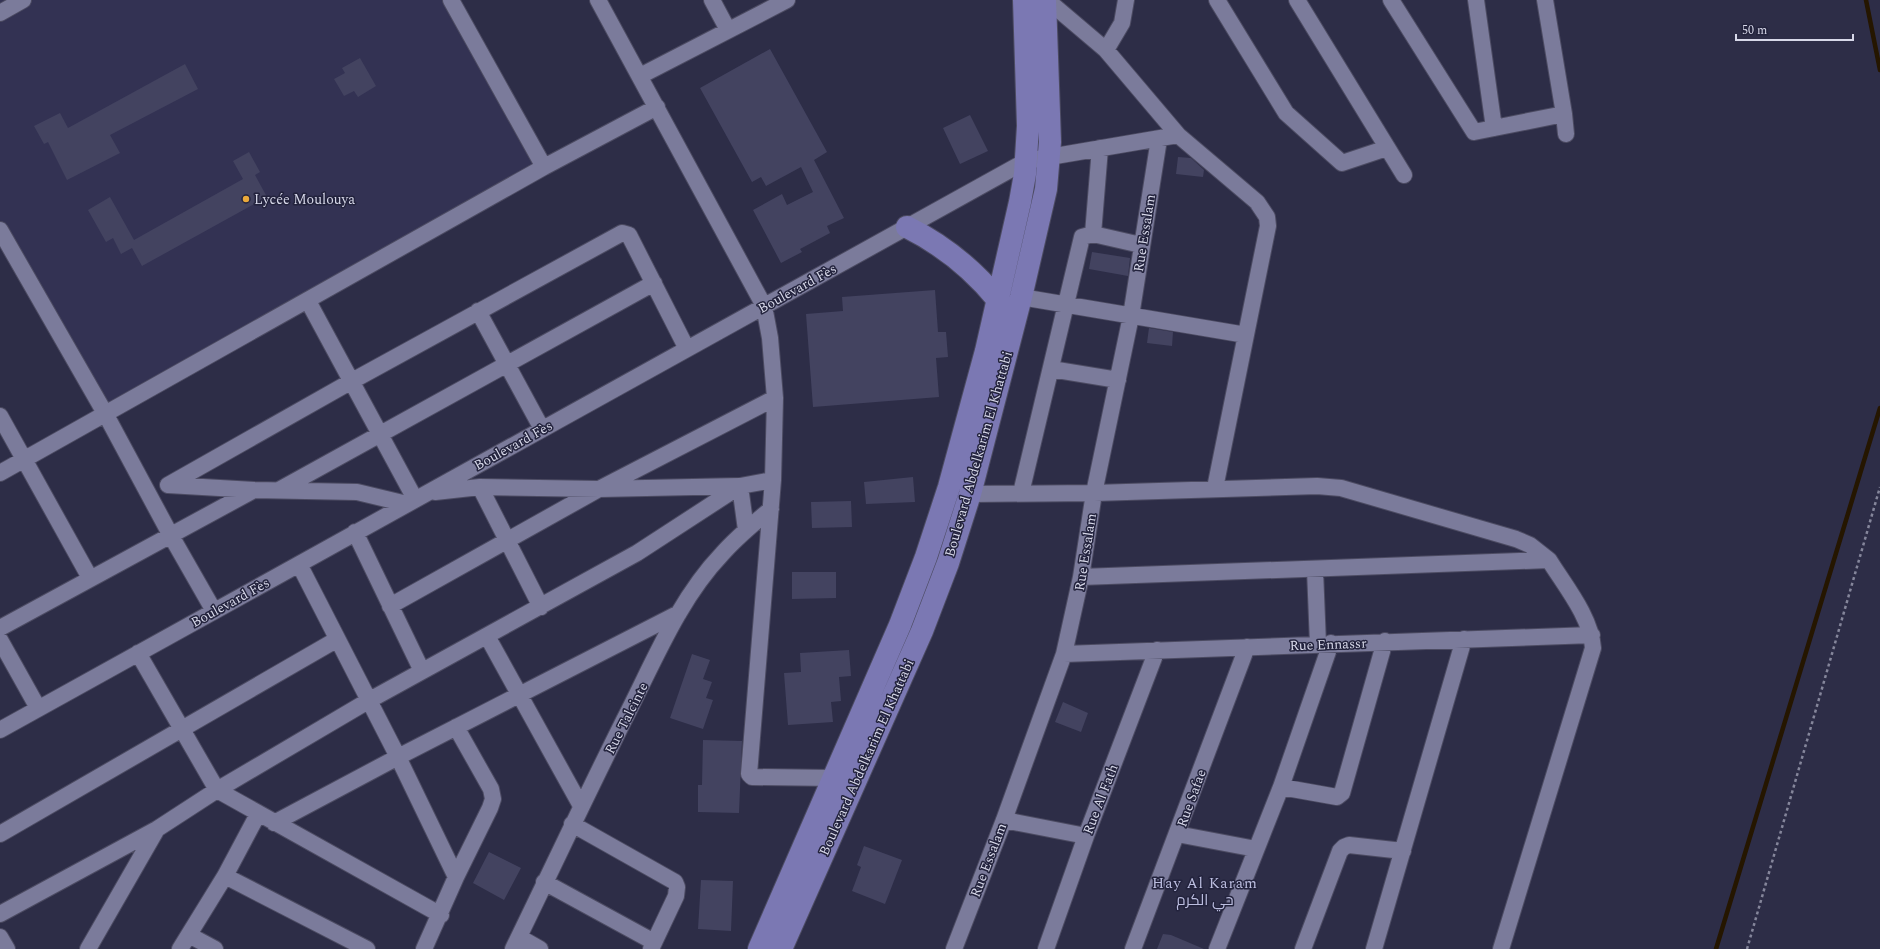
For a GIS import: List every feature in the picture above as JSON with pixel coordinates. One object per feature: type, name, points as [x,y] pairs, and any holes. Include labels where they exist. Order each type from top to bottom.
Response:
[{"type":"street","points":[[0,13],[23,0]]},
{"type":"street","points":[[451,0],[544,168]]},
{"type":"street","points":[[598,0],[657,106],[764,306],[770,338],[775,398],[773,480],[772,509],[749,774],[752,777],[844,781]]},
{"type":"street","points":[[712,0],[728,30]]},
{"type":"street","points":[[640,76],[787,0]]},
{"type":"street","name":"Boulevard Abdelkarim El Khattabi","points":[[781,949],[926,557],[951,479],[998,300],[1020,202],[1026,161],[1028,126],[1024,0]]},
{"type":"street","points":[[1046,0],[1106,50],[1178,135],[1257,202],[1267,217],[1268,226],[1215,488]]},
{"type":"street","name":"Boulevard Abdelkarim El Khattabi","points":[[758,949],[928,617],[948,563],[970,494],[1021,297],[1042,206],[1049,156],[1046,0]]},
{"type":"street","points":[[1106,50],[1122,23],[1126,0]]},
{"type":"street","points":[[1217,0],[1286,113],[1342,163],[1387,148]]},
{"type":"street","points":[[1297,0],[1404,175]]},
{"type":"street","points":[[1391,0],[1474,132],[1564,114]]},
{"type":"street","points":[[1476,0],[1494,128]]},
{"type":"street","points":[[1545,0],[1566,134]]},
{"type":"street","points":[[0,473],[657,106]]},
{"type":"street","name":"Boulevard Fès","points":[[0,730],[1026,161],[1178,135]]},
{"type":"street","name":"Rue Essalam","points":[[954,949],[1004,820],[1064,654],[1081,578],[1094,493],[1131,316],[1141,245],[1159,139]]},
{"type":"street","points":[[1093,234],[1100,148]]},
{"type":"street","points":[[907,227],[936,243],[957,258],[986,284],[998,300]]},
{"type":"street","points":[[0,232],[106,415],[170,534],[214,611]]},
{"type":"street","points":[[168,484],[478,311],[622,233],[628,235],[687,349]]},
{"type":"street","points":[[1020,493],[1082,237],[1093,234],[1141,245]]},
{"type":"street","points":[[279,490],[654,283]]},
{"type":"street","points":[[1021,297],[1246,335]]},
{"type":"street","points":[[308,301],[417,498]]},
{"type":"street","points":[[478,311],[542,429]]},
{"type":"street","points":[[1051,369],[1118,380]]},
{"type":"street","points":[[390,606],[599,489],[775,398]]},
{"type":"street","points":[[0,416],[90,578]]},
{"type":"street","points":[[144,485],[168,484],[254,490],[357,492],[417,498],[480,487],[599,489],[740,486],[773,480]]},
{"type":"street","points":[[740,486],[746,530]]},
{"type":"street","points":[[0,914],[157,828],[217,790],[368,701],[637,553],[740,486]]},
{"type":"street","points":[[970,494],[1094,493],[1294,486],[1341,488],[1516,539],[1530,545],[1549,560],[1587,622],[1592,635],[1593,648],[1501,949]]},
{"type":"street","points":[[480,487],[541,607]]},
{"type":"street","points":[[0,628],[170,534],[254,490]]},
{"type":"street","name":"Rue Talcinte","points":[[516,943],[572,824],[679,613],[721,554],[746,530],[772,509]]},
{"type":"street","points":[[356,532],[422,671]]},
{"type":"street","points":[[1081,578],[1549,560]]},
{"type":"street","points":[[299,564],[336,640],[398,757],[456,877]]},
{"type":"street","points":[[1217,949],[1281,787],[1325,644],[1316,570]]},
{"type":"street","points":[[274,823],[519,694],[679,613]]},
{"type":"street","name":"Rue Ennassr","points":[[1064,654],[1385,641],[1592,635]]},
{"type":"street","points":[[486,636],[581,806]]},
{"type":"street","points":[[1374,949],[1464,639]]},
{"type":"street","points":[[0,640],[38,708]]},
{"type":"street","points":[[0,834],[336,640]]},
{"type":"street","points":[[1281,787],[1337,797],[1340,795],[1385,641]]},
{"type":"street","name":"Rue Safae","points":[[1133,949],[1178,834],[1247,647]]},
{"type":"street","name":"Rue Al Fath","points":[[1046,949],[1086,836],[1157,650]]},
{"type":"street","points":[[138,653],[181,730],[217,790],[441,915]]},
{"type":"street","points":[[424,949],[441,915],[456,877],[493,799],[491,789],[456,727]]},
{"type":"street","points":[[180,949],[225,876],[258,814]]},
{"type":"street","points":[[1004,820],[1086,836]]},
{"type":"street","points":[[544,882],[653,945],[676,896],[677,892],[675,882],[572,824]]},
{"type":"street","points":[[88,949],[157,828]]},
{"type":"street","points":[[1178,834],[1256,849]]},
{"type":"street","points":[[1303,949],[1340,851],[1344,847],[1349,846],[1403,851]]},
{"type":"street","points":[[225,876],[367,949]]},
{"type":"street","points":[[189,935],[215,949]]},
{"type":"street","points":[[0,937],[7,949]]},
{"type":"street","points":[[516,943],[540,949]]},
{"type":"path","points":[[1747,949],[1880,487]]},
{"type":"shaded area","name":"Lycée Moulouya","points":[[0,0],[447,0],[543,171],[104,414],[0,227]]},
{"type":"building","points":[[770,49],[827,152],[814,160],[844,218],[827,226],[830,233],[800,249],[802,252],[781,263],[753,210],[782,194],[787,205],[813,192],[801,167],[766,186],[761,177],[752,182],[700,88]]},
{"type":"building","points":[[360,58],[376,86],[358,97],[354,91],[344,96],[334,79],[345,73],[342,68]]},
{"type":"building","points":[[185,64],[198,89],[110,135],[120,153],[67,180],[48,142],[44,144],[34,126],[60,113],[68,128]]},
{"type":"building","points":[[970,115],[988,151],[960,164],[943,128]]},
{"type":"building","points":[[249,152],[260,172],[255,175],[267,197],[142,266],[132,248],[121,254],[113,238],[106,242],[88,210],[110,197],[134,240],[243,179],[233,161]]},
{"type":"building","points":[[1178,157],[1191,158],[1204,170],[1203,177],[1176,174]]},
{"type":"building","points":[[1092,252],[1130,258],[1128,276],[1089,269]]},
{"type":"building","points":[[935,290],[938,332],[946,332],[948,357],[936,358],[939,397],[813,407],[806,314],[843,311],[842,297]]},
{"type":"building","points":[[1149,328],[1173,332],[1172,346],[1147,343]]},
{"type":"building","points":[[913,477],[915,502],[866,504],[864,482]]},
{"type":"building","points":[[851,501],[852,527],[812,528],[811,502]]},
{"type":"building","points":[[792,572],[836,572],[836,598],[792,599]]},
{"type":"building","points":[[849,650],[851,676],[839,677],[841,701],[831,702],[833,722],[788,725],[784,673],[801,672],[800,653]]},
{"type":"building","points":[[692,654],[710,660],[703,679],[712,682],[706,698],[713,700],[703,729],[670,718]]},
{"type":"building","points":[[1063,702],[1088,713],[1081,732],[1055,722]]},
{"type":"building","points":[[703,740],[742,741],[739,813],[698,812],[698,785],[702,785]]},
{"type":"building","points":[[864,846],[902,860],[885,904],[852,891],[861,867],[857,865]]},
{"type":"building","points":[[489,852],[521,868],[504,900],[473,883]]},
{"type":"building","points":[[701,880],[733,881],[731,931],[698,929]]},
{"type":"building","points":[[1163,934],[1171,935],[1204,949],[1157,949]]},
{"type":"waterway","points":[[1866,0],[1880,70]]},
{"type":"waterway","points":[[1716,949],[1880,408]]},
{"type":"place","name":"Lycée Moulouya","points":[[246,199]]},
{"type":"district","name":"Hay Al Karam حي الكرم","points":[[1205,892]]}]
